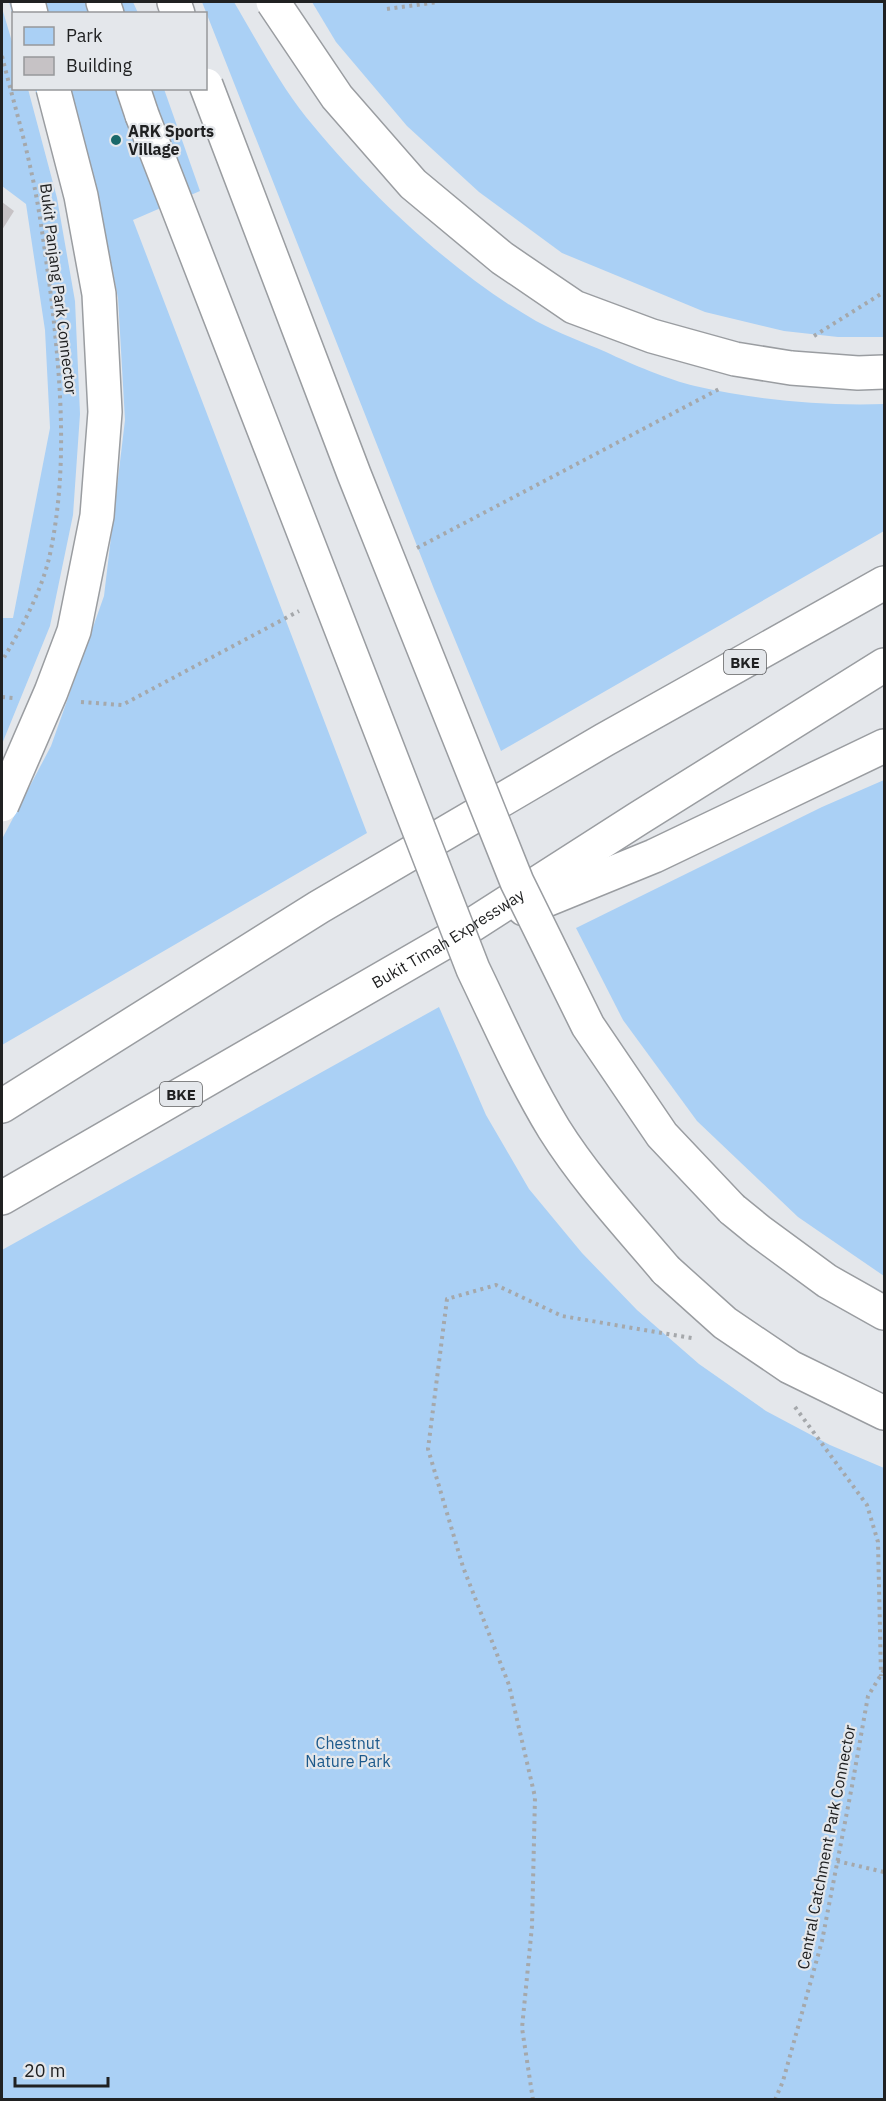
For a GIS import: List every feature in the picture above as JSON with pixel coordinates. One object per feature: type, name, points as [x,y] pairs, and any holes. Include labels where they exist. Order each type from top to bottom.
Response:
[{"type":"highway","points":[[273,2],[337,97],[413,184],[502,258],[574,307],[652,336],[735,359],[791,368],[858,373],[885,372]]},
{"type":"highway","points":[[207,88],[359,484],[518,882],[588,1026],[662,1135],[732,1209],[759,1232],[827,1281],[885,1313]]},
{"type":"highway","points":[[2,805],[51,692],[74,630],[98,516],[105,412],[99,294],[81,196],[54,90]]},
{"type":"highway","points":[[134,90],[473,969],[516,1059],[554,1129],[595,1187],[666,1270],[725,1323],[790,1366],[885,1413]]},
{"type":"highway","name":"BKE","points":[[2,1107],[319,907],[604,740],[885,583]]},
{"type":"highway","name":"Bukit Timah Expressway","points":[[2,1198],[447,941],[648,812],[885,665]]},
{"type":"highway","points":[[447,941],[654,856],[885,746]]},
{"type":"path","points":[[387,9],[438,2]]},
{"type":"path","name":"Bukit Panjang Park Connector","points":[[2,56],[30,166],[45,250],[59,362],[62,420],[59,499],[50,556],[26,621],[2,661]]},
{"type":"path","points":[[811,338],[885,292]]},
{"type":"path","points":[[415,549],[730,383]]},
{"type":"path","points":[[78,702],[122,705],[300,610]]},
{"type":"path","points":[[2,698],[23,699]]},
{"type":"path","points":[[533,2100],[522,2028],[532,1926],[535,1797],[509,1685],[463,1567],[428,1449],[447,1299],[496,1285],[562,1316],[701,1340]]},
{"type":"path","points":[[792,1402],[867,1505],[878,1542],[881,1676]]},
{"type":"path","name":"Central Catchment Park Connector","points":[[775,2100],[783,2081],[822,1941],[868,1696],[885,1670]]},
{"type":"path","points":[[837,1862],[885,1872]]},
{"type":"green space","points":[[9,2],[133,2],[138,12],[12,12]]},
{"type":"green space","points":[[202,2],[234,2],[286,90],[306,117],[356,174],[383,202],[442,255],[505,302],[536,321],[638,366],[695,386],[789,401],[884,404],[884,531],[501,751],[434,589]]},
{"type":"green space","points":[[312,2],[884,2],[884,337],[838,337],[784,331],[705,312],[562,253],[479,192],[407,126],[336,42]]},
{"type":"green space","points":[[2,8],[12,42],[12,90],[28,90],[57,198],[75,301],[80,414],[73,515],[50,626],[2,744],[2,618],[13,618],[50,428],[45,330],[26,204],[2,186]]},
{"type":"green space","points":[[35,90],[164,90],[200,191],[133,220],[367,833],[2,1045],[2,839],[51,746],[104,596],[125,420],[118,298],[105,232],[82,242]]},
{"type":"green space","points":[[884,780],[884,1276],[798,1217],[697,1121],[623,1020],[576,928],[822,807]]},
{"type":"green space","name":"Chestnut Nature Park","points":[[439,1007],[486,1115],[529,1189],[582,1253],[637,1310],[699,1364],[766,1411],[830,1445],[884,1468],[884,2099],[2,2099],[2,1250]]},
{"type":"building","points":[[2,202],[14,211],[2,230]]},
{"type":"place","name":"ARK Sports Village","points":[[116,140]]}]
